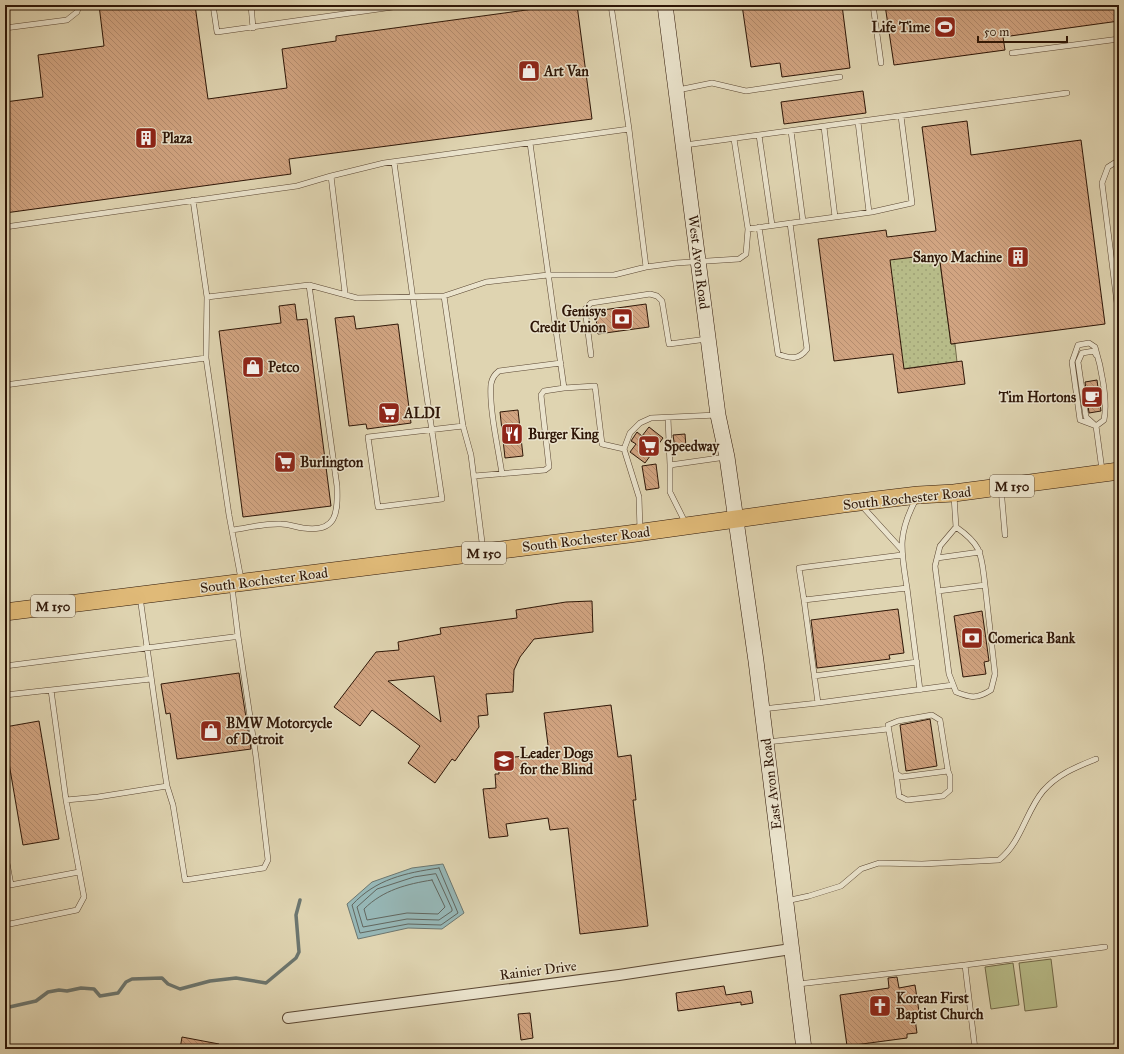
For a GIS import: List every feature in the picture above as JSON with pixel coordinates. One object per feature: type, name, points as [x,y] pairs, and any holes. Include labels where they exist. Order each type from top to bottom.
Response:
[{"type":"main road","name":"West Avon Road","points":[[665,5],[718,415],[727,457],[735,519]]},
{"type":"main road","name":"South Rochester Road","points":[[5,612],[640,533],[859,503],[1001,488],[1111,472]]},
{"type":"main road","name":"East Avon Road","points":[[735,519],[762,709],[804,1049]]},
{"type":"street","name":"Rainier Drive","points":[[288,1018],[619,974],[791,949]]},
{"type":"lane","points":[[5,28],[67,20],[77,12],[79,5]]},
{"type":"lane","points":[[213,5],[217,32],[407,5]]},
{"type":"lane","points":[[251,5],[253,28]]},
{"type":"lane","points":[[611,5],[629,129],[646,267]]},
{"type":"lane","points":[[873,5],[881,62]]},
{"type":"lane","points":[[1012,53],[1119,39]]},
{"type":"lane","points":[[677,90],[712,83],[746,91],[840,77]]},
{"type":"lane","points":[[684,145],[1067,93]]},
{"type":"lane","points":[[748,229],[869,212],[912,202],[901,116]]},
{"type":"lane","points":[[858,122],[869,212]]},
{"type":"lane","points":[[824,127],[835,217]]},
{"type":"lane","points":[[5,227],[297,186],[331,176],[394,162],[629,129]]},
{"type":"lane","points":[[791,131],[803,221]]},
{"type":"lane","points":[[759,135],[772,226]]},
{"type":"lane","points":[[207,296],[309,284],[345,293],[357,298],[444,296],[486,282],[548,275],[614,275],[646,267],[739,259],[746,254],[748,229],[734,138]]},
{"type":"lane","points":[[530,143],[564,388]]},
{"type":"lane","points":[[1119,160],[1108,167],[1102,183],[1119,319]]},
{"type":"lane","points":[[394,162],[411,297],[432,429],[442,499],[378,507],[368,437],[432,429],[463,426]]},
{"type":"lane","points":[[331,176],[345,293]]},
{"type":"lane","points":[[140,595],[167,786],[172,805],[185,880],[264,868],[268,860],[256,757],[238,636],[232,530],[206,358],[207,296],[193,200]]},
{"type":"lane","points":[[759,227],[778,354],[790,359],[802,356],[807,349],[790,223]]},
{"type":"lane","points":[[232,530],[281,524],[316,528],[334,521],[338,486],[309,284]]},
{"type":"lane","points":[[590,355],[585,309],[591,302],[650,294],[658,296],[662,302],[669,344],[708,339]]},
{"type":"lane","points":[[444,296],[463,426],[471,456],[483,553]]},
{"type":"lane","points":[[1089,344],[1095,347],[1098,357],[1106,411],[1104,420],[1096,426],[1080,420],[1072,362],[1078,345],[1089,344]]},
{"type":"lane","points":[[1098,357],[1094,351],[1082,353],[1078,362],[1086,417],[1096,426],[1111,472]]},
{"type":"lane","points":[[5,385],[206,358]]},
{"type":"lane","points":[[502,474],[491,398],[494,374],[499,371],[561,363]]},
{"type":"lane","points":[[474,476],[545,470],[550,467],[541,395],[544,391],[595,386],[602,444],[624,449]]},
{"type":"lane","points":[[640,533],[639,497],[624,449],[630,433],[640,423],[651,418],[718,415]]},
{"type":"lane","points":[[668,418],[670,492],[687,526]]},
{"type":"lane","points":[[670,465],[727,457]]},
{"type":"lane","points":[[1001,488],[1005,535]]},
{"type":"lane","points":[[954,493],[956,527],[940,546],[935,566],[949,674],[956,692],[968,698],[982,696],[991,690],[994,680],[993,650],[980,552],[972,538],[956,527]]},
{"type":"lane","points":[[918,496],[903,528],[902,552],[920,690]]},
{"type":"lane","points":[[859,503],[902,552]]},
{"type":"lane","points":[[818,703],[800,568],[902,552]]},
{"type":"lane","points":[[937,558],[980,552]]},
{"type":"lane","points":[[938,592],[985,585]]},
{"type":"lane","points":[[804,600],[907,588]]},
{"type":"lane","points":[[5,666],[238,636]]},
{"type":"lane","points":[[814,676],[916,662]]},
{"type":"lane","points":[[5,695],[152,679]]},
{"type":"lane","points":[[762,709],[953,685]]},
{"type":"lane","points":[[5,925],[77,910],[84,897],[66,800],[51,690]]},
{"type":"lane","points":[[932,715],[940,720],[948,771],[950,776],[950,790],[944,796],[907,800],[899,796],[888,725],[898,721],[932,715]]},
{"type":"lane","points":[[766,742],[888,729]]},
{"type":"lane","points":[[785,902],[841,886],[861,869],[879,863],[922,864],[999,860],[1009,852],[1043,791],[1064,773],[1096,759]]},
{"type":"lane","points":[[896,773],[901,777],[948,771]]},
{"type":"lane","points":[[66,800],[98,797],[167,786]]},
{"type":"lane","points":[[5,852],[8,885],[79,872]]},
{"type":"lane","points":[[795,985],[1105,947]]},
{"type":"lane","points":[[965,965],[975,1049]]},
{"type":"green space","points":[[938,248],[951,344],[955,344],[957,362],[900,369],[889,254]]},
{"type":"green space","points":[[1051,959],[1057,1007],[1025,1011],[1019,963]]},
{"type":"green space","points":[[1013,963],[1019,1005],[991,1009],[985,967]]},
{"type":"water","points":[[443,864],[464,913],[442,929],[408,928],[358,939],[347,904],[372,882],[412,868]]},
{"type":"building","points":[[99,5],[195,5],[208,99],[287,88],[282,49],[336,41],[336,36],[563,5],[577,5],[592,119],[289,159],[291,174],[5,213],[5,102],[43,97],[38,55],[104,46]]},
{"type":"building","points":[[742,5],[842,5],[850,68],[782,77],[780,63],[751,67]]},
{"type":"building","name":"Life Time","points":[[885,5],[1116,5],[1119,21],[1003,37],[1005,50],[894,65]]},
{"type":"building","points":[[863,91],[866,113],[784,124],[781,102]]},
{"type":"building","name":"Sanyo Machine","points":[[967,121],[971,155],[1081,140],[1105,324],[951,344],[939,254],[890,260],[904,369],[962,361],[965,384],[898,393],[893,354],[834,361],[818,239],[886,230],[887,237],[936,231],[922,127]]},
{"type":"building","points":[[295,304],[297,320],[307,319],[331,506],[243,517],[219,331],[281,323],[279,306]]},
{"type":"building","name":"Genisys Credit Union","points":[[646,304],[649,327],[598,334],[595,311]]},
{"type":"building","points":[[354,316],[356,329],[398,324],[411,423],[367,429],[366,424],[349,426],[335,318]]},
{"type":"building","name":"Tim Hortons","points":[[1097,380],[1101,411],[1089,413],[1085,382]]},
{"type":"building","name":"Burger King","points":[[518,410],[523,456],[505,458],[500,412]]},
{"type":"building","points":[[649,427],[663,438],[645,463],[630,452],[636,444],[631,441],[637,432],[642,436]]},
{"type":"building","points":[[685,434],[686,447],[675,448],[673,435]]},
{"type":"building","points":[[656,464],[659,488],[646,490],[642,466]]},
{"type":"building","points":[[592,601],[593,632],[534,639],[520,657],[514,670],[513,692],[486,694],[488,715],[478,716],[479,727],[455,761],[452,759],[435,783],[408,763],[420,746],[395,727],[372,710],[360,726],[334,707],[376,652],[399,650],[398,642],[441,634],[440,628],[517,618],[516,610],[566,602]],"holes":[[[434,676],[441,722],[388,681]]]},
{"type":"building","points":[[898,609],[904,653],[889,655],[890,659],[817,668],[811,620]]},
{"type":"building","name":"Comerica Bank","points":[[982,611],[989,661],[984,662],[986,674],[963,677],[954,616]]},
{"type":"building","name":"BMW Motorcycle of Detroit","points":[[239,673],[251,749],[177,759],[170,713],[166,714],[161,684]]},
{"type":"building","points":[[611,705],[618,757],[631,755],[636,800],[633,800],[648,926],[580,934],[568,828],[550,830],[548,818],[506,824],[508,836],[489,838],[483,789],[496,788],[495,774],[499,774],[498,759],[549,753],[544,713]]},
{"type":"building","points":[[930,719],[937,766],[906,771],[900,725]]},
{"type":"building","points":[[39,721],[59,839],[23,845],[5,740],[5,727]]},
{"type":"building","name":"Korean First Baptist Church","points":[[897,977],[899,988],[915,985],[920,1018],[915,1019],[917,1033],[907,1034],[907,1038],[847,1046],[840,995],[889,988],[888,978]]},
{"type":"building","points":[[724,986],[726,995],[751,991],[753,1003],[741,1005],[741,1002],[678,1011],[676,993]]},
{"type":"building","points":[[530,1013],[533,1038],[521,1040],[518,1014]]},
{"type":"building","points":[[182,1037],[219,1044],[219,1049],[180,1049]]},
{"type":"waterway","points":[[5,1008],[36,1001],[48,992],[59,990],[67,991],[81,988],[94,989],[100,996],[118,993],[126,982],[132,979],[162,978],[168,984],[180,989],[210,981],[236,978],[266,983],[296,958],[299,952],[296,915],[300,900]]},
{"type":"place","name":"Life Time","points":[[945,27]]},
{"type":"place","name":"Art Van","points":[[529,71]]},
{"type":"place","name":"Plaza","points":[[146,138]]},
{"type":"place","name":"Sanyo Machine","points":[[1018,257]]},
{"type":"place","name":"Genisys Credit Union","points":[[622,319]]},
{"type":"place","name":"Petco","points":[[253,367]]},
{"type":"place","name":"Tim Hortons","points":[[1092,397]]},
{"type":"place","name":"ALDI","points":[[389,413]]},
{"type":"place","name":"Burger King","points":[[512,434]]},
{"type":"place","name":"Speedway","points":[[649,446]]},
{"type":"place","name":"Burlington","points":[[285,462]]},
{"type":"place","name":"Comerica Bank","points":[[972,638]]},
{"type":"place","name":"BMW Motorcycle of Detroit","points":[[211,731]]},
{"type":"place","name":"Leader Dogs for the Blind","points":[[504,761]]},
{"type":"place","name":"Korean First Baptist Church","points":[[880,1006]]}]
